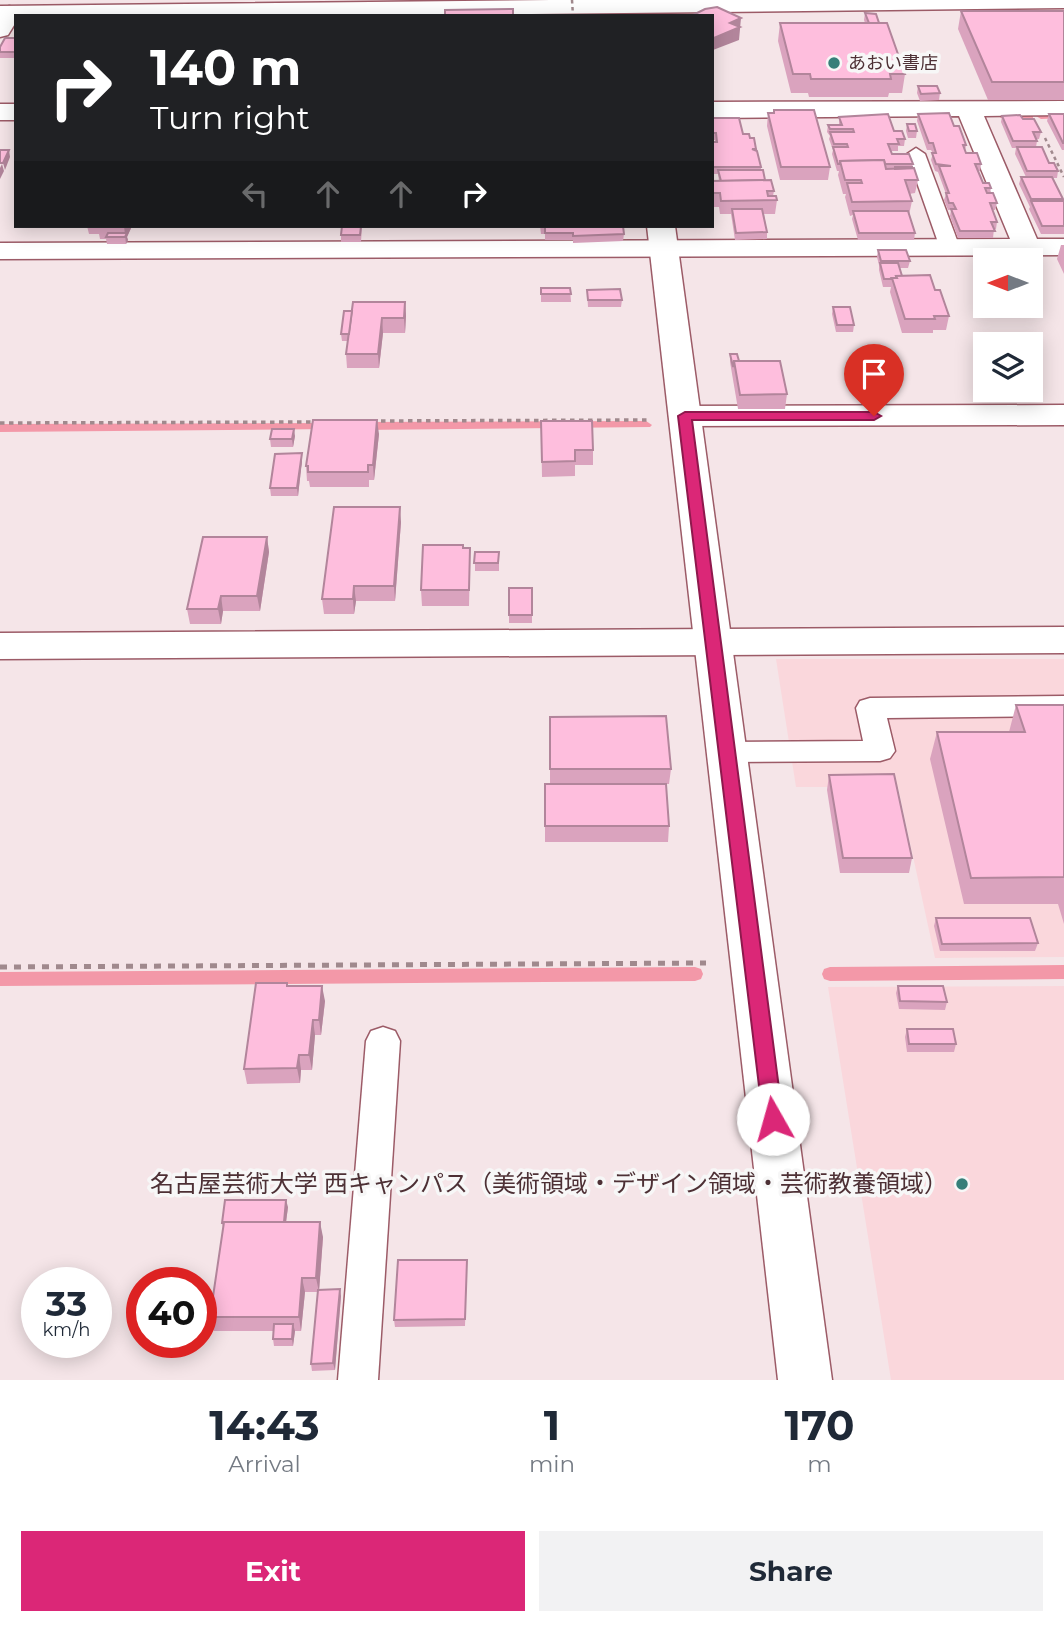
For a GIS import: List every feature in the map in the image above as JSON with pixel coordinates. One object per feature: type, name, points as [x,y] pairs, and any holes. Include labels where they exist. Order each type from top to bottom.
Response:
[{"type":"street","points":[[364,14],[1064,1]]},
{"type":"street","points":[[969,108],[1027,247]]},
{"type":"street","points":[[714,110],[1064,108]]},
{"type":"street","points":[[0,251],[663,238],[950,248],[1064,247]]},
{"type":"street","points":[[663,238],[805,1380]]},
{"type":"street","points":[[685,418],[1064,415]]},
{"type":"street","points":[[0,646],[1064,640]]},
{"type":"lane","points":[[916,154],[950,248]]},
{"type":"lane","points":[[727,752],[880,751],[870,708],[1064,706]]},
{"type":"lane","points":[[358,1380],[383,1041]]},
{"type":"path","points":[[1031,108],[1064,177]]},
{"type":"path","points":[[364,421],[685,418]]},
{"type":"path","points":[[0,423],[322,422]]},
{"type":"path","points":[[0,967],[753,963]]},
{"type":"shaded area","points":[[776,659],[1064,659],[1064,957],[935,958],[898,787],[796,787]]},
{"type":"shaded area","name":"名古屋芸術大学 西キャンパス（美術領域・デザイン領域・芸術教養領域）","points":[[1064,986],[1064,1380],[891,1380],[828,987]]},
{"type":"building","points":[[717,7],[741,18],[730,23],[740,27],[714,38],[714,14],[695,14]]},
{"type":"building","points":[[513,9],[513,14],[445,14],[445,10]]},
{"type":"building","points":[[961,11],[1064,11],[1064,82],[992,82]]},
{"type":"building","points":[[865,13],[876,14],[879,23],[869,23]]},
{"type":"building","points":[[780,23],[887,23],[905,74],[890,74],[891,79],[811,79],[810,74],[793,74]]},
{"type":"building","points":[[5,38],[14,38],[14,52],[0,52]]},
{"type":"building","points":[[918,86],[937,86],[940,93],[921,94]]},
{"type":"building","points":[[774,110],[814,110],[830,167],[781,167],[768,113],[774,113]]},
{"type":"building","points":[[949,113],[954,126],[959,126],[966,153],[977,153],[981,164],[975,164],[983,183],[989,183],[991,188],[985,188],[987,193],[993,193],[997,203],[990,203],[997,222],[991,222],[995,231],[960,231],[951,209],[956,209],[953,203],[949,203],[946,193],[949,193],[939,166],[951,166],[936,164],[932,153],[936,153],[933,143],[929,143],[918,114]]},
{"type":"building","points":[[888,114],[894,131],[902,131],[905,139],[897,139],[899,144],[888,144],[892,154],[909,154],[913,164],[885,164],[884,160],[840,161],[838,164],[833,147],[848,147],[847,144],[834,144],[830,132],[854,132],[853,129],[830,129],[828,125],[842,125],[839,117]]},
{"type":"building","points":[[1049,114],[1064,114],[1064,143],[1063,143]]},
{"type":"building","points":[[1020,115],[1023,119],[1034,119],[1041,132],[1033,132],[1037,141],[1013,141],[1002,116]]},
{"type":"building","points":[[714,118],[739,118],[743,134],[754,138],[756,149],[752,149],[757,151],[761,167],[714,167]]},
{"type":"building","points":[[907,124],[915,124],[917,131],[909,131]]},
{"type":"building","points":[[1017,147],[1042,147],[1049,163],[1054,163],[1058,171],[1027,171]]},
{"type":"building","points":[[0,150],[9,150],[3,163],[0,163]]},
{"type":"building","points":[[884,160],[886,169],[914,168],[918,180],[905,180],[912,201],[852,202],[847,183],[862,183],[861,180],[845,180],[840,161]]},
{"type":"building","points":[[718,170],[763,170],[765,180],[721,181]]},
{"type":"building","points":[[1021,177],[1052,177],[1063,199],[1031,199]]},
{"type":"building","points":[[771,180],[774,191],[767,191],[768,196],[776,196],[777,200],[721,201],[720,193],[714,193],[714,181]]},
{"type":"building","points":[[1031,201],[1064,201],[1064,226],[1042,226]]},
{"type":"building","points":[[732,209],[762,209],[767,232],[736,233]]},
{"type":"building","points":[[853,211],[908,211],[915,233],[859,233]]},
{"type":"building","points":[[342,228],[361,228],[360,235],[341,235]]},
{"type":"building","points":[[545,228],[623,228],[624,234],[573,236],[573,233],[545,233]]},
{"type":"building","points":[[108,233],[127,233],[125,237],[106,237]]},
{"type":"building","points":[[878,250],[906,250],[910,261],[881,261]]},
{"type":"building","points":[[880,263],[898,263],[902,276],[884,279]]},
{"type":"building","points":[[930,275],[935,290],[940,290],[949,316],[905,319],[892,278]]},
{"type":"building","points":[[541,288],[570,288],[571,294],[541,294]]},
{"type":"building","points":[[620,289],[622,300],[588,300],[587,290]]},
{"type":"building","points":[[353,302],[405,302],[404,318],[382,318],[378,354],[346,354]]},
{"type":"building","points":[[833,307],[850,307],[854,325],[837,325]]},
{"type":"building","points":[[344,311],[352,311],[349,334],[341,334]]},
{"type":"building","points":[[730,354],[737,354],[739,361],[734,361],[733,367]]},
{"type":"building","points":[[734,361],[780,361],[787,394],[740,395]]},
{"type":"building","points":[[313,420],[377,420],[373,465],[368,465],[368,472],[308,472],[306,466]]},
{"type":"building","points":[[541,421],[592,421],[593,450],[575,450],[575,461],[542,462]]},
{"type":"building","points":[[272,429],[294,429],[292,439],[270,439]]},
{"type":"building","points":[[302,453],[297,488],[270,488],[275,454]]},
{"type":"building","points":[[334,507],[400,507],[394,586],[354,586],[353,599],[322,599]]},
{"type":"building","points":[[203,537],[267,537],[257,596],[221,596],[218,609],[187,609]]},
{"type":"building","points":[[423,545],[463,545],[463,548],[470,548],[469,590],[421,590]]},
{"type":"building","points":[[475,552],[499,552],[498,563],[474,563]]},
{"type":"building","points":[[509,588],[532,588],[532,615],[509,615]]},
{"type":"building","points":[[1016,705],[1064,705],[1064,877],[971,878],[937,732],[1025,732]]},
{"type":"building","points":[[666,716],[671,769],[550,769],[550,717]]},
{"type":"building","points":[[894,774],[912,858],[843,858],[829,775]]},
{"type":"building","points":[[545,784],[666,784],[669,826],[545,826]]},
{"type":"building","points":[[936,918],[1030,918],[1038,943],[942,944]]},
{"type":"building","points":[[256,983],[322,986],[319,1020],[313,1020],[309,1055],[299,1055],[297,1068],[244,1069]]},
{"type":"building","points":[[898,986],[943,986],[947,1002],[900,1001]]},
{"type":"building","points":[[907,1029],[953,1029],[956,1044],[909,1044]]},
{"type":"building","points":[[225,1200],[286,1200],[284,1222],[222,1223]]},
{"type":"building","points":[[224,1222],[320,1222],[316,1278],[302,1278],[299,1317],[217,1317],[217,1270]]},
{"type":"building","points":[[398,1260],[467,1260],[465,1319],[394,1320]]},
{"type":"building","points":[[340,1289],[333,1363],[311,1364],[318,1290]]},
{"type":"building","points":[[274,1324],[293,1324],[292,1339],[273,1339]]},
{"type":"waterway","points":[[1041,116],[1064,115]]},
{"type":"waterway","points":[[1003,116],[1030,116]]},
{"type":"waterway","points":[[358,426],[646,425]]},
{"type":"waterway","points":[[0,428],[331,427]]},
{"type":"waterway","points":[[830,974],[1064,972]]},
{"type":"waterway","points":[[0,979],[695,974]]},
{"type":"place","name":"あおい書店","points":[[834,63]]},
{"type":"place","name":"名古屋芸術大学 西キャンパス（美術領域・デザイン領域・芸術教養領域）","points":[[962,1184]]},
{"type":"route","points":[[773,1119],[685,416],[874,416]]}]
